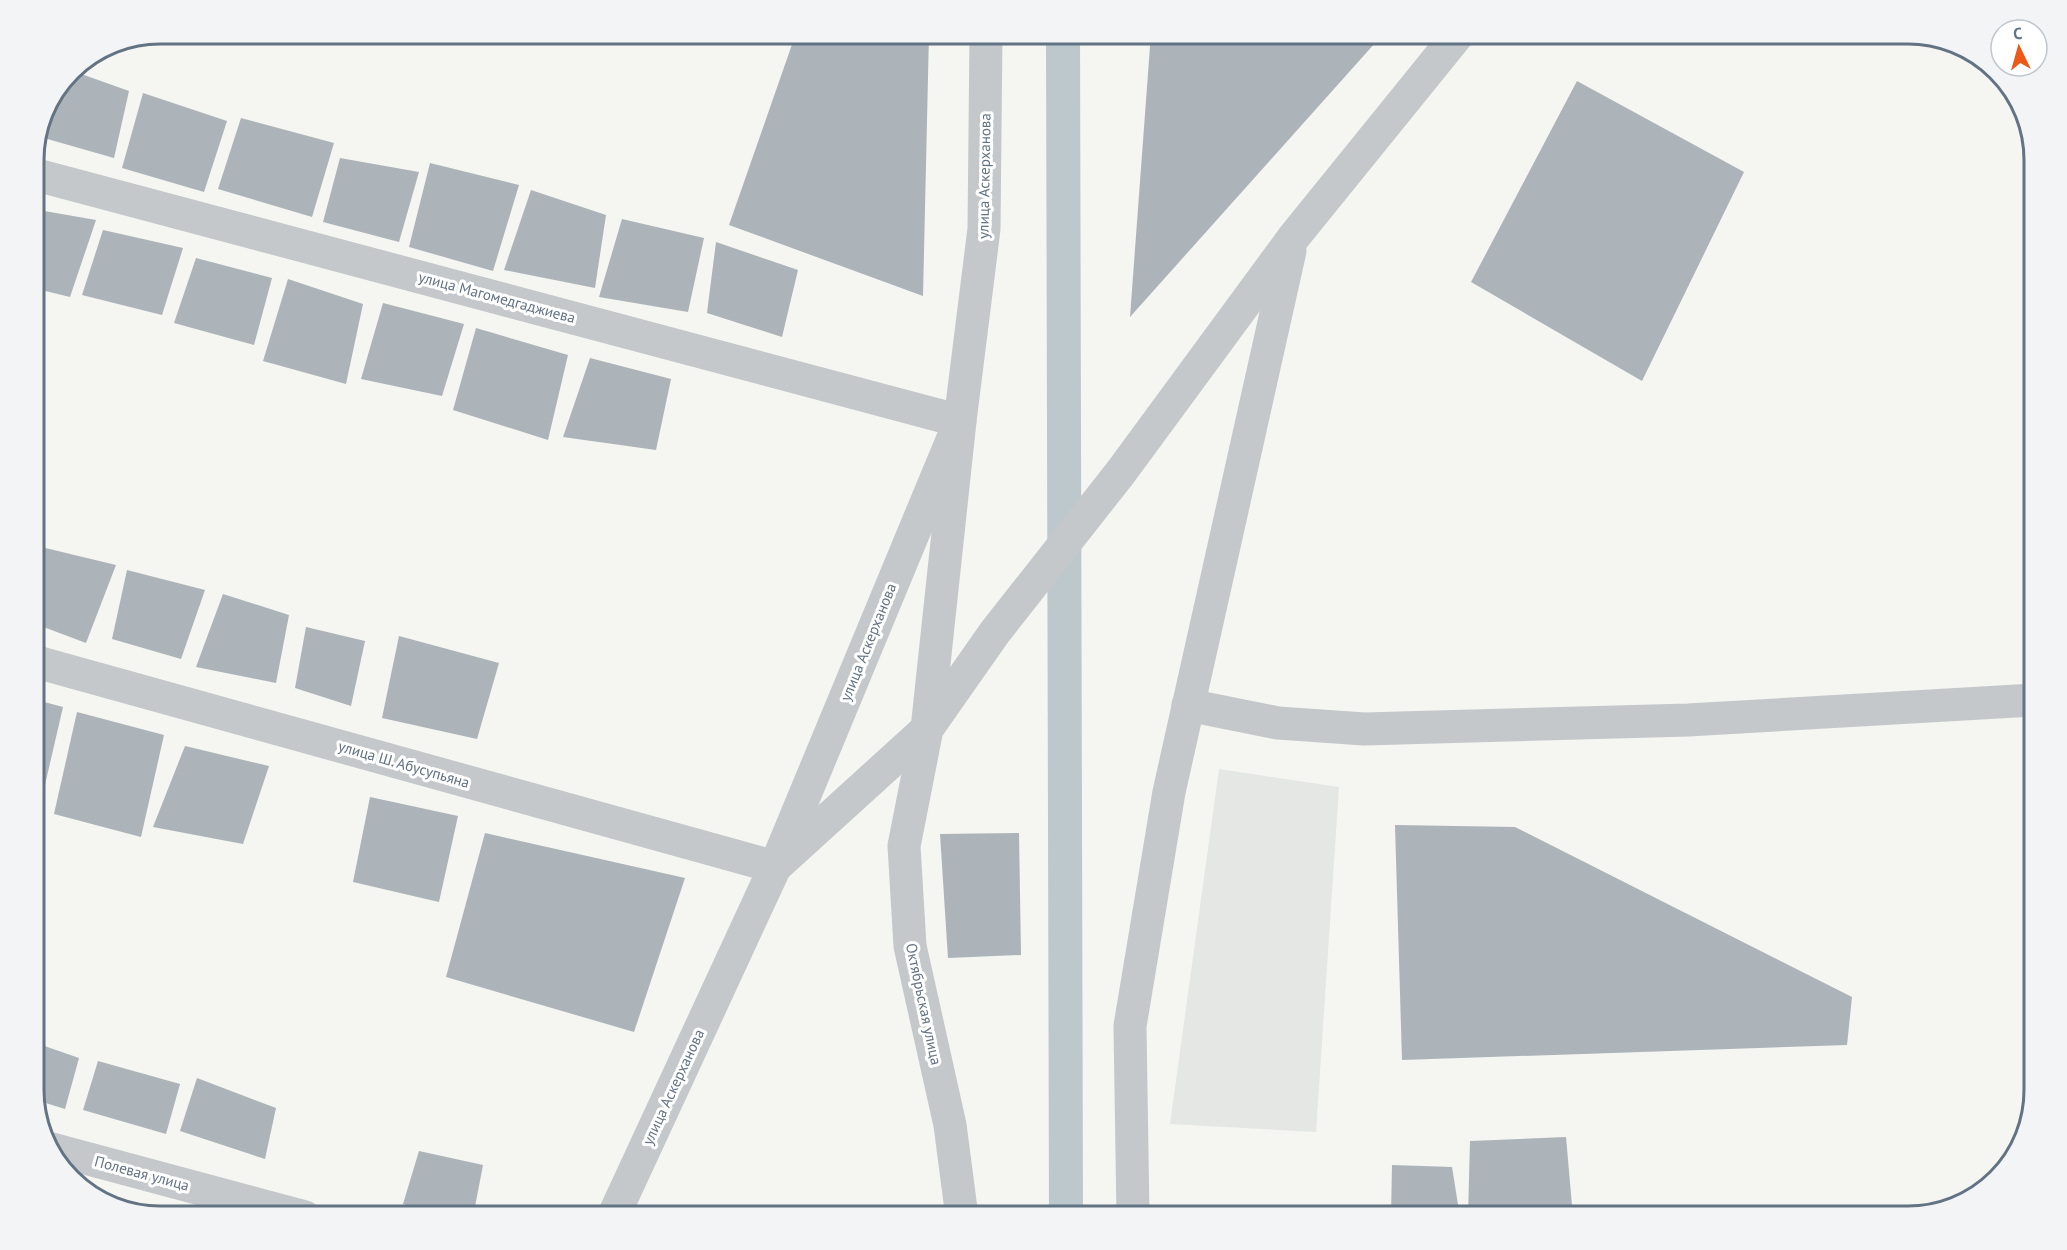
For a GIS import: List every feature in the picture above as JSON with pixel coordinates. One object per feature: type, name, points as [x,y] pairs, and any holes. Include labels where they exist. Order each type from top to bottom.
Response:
[{"type":"street","name":"улица Аскерханова","points":[[619,1206],[775,867],[960,421],[984,229],[986,44]]},
{"type":"street","points":[[1133,1206],[1130,1026],[1169,792],[1293,237],[1450,44]]},
{"type":"street","name":"улица Магомедгаджиева","points":[[44,177],[960,421]]},
{"type":"street","name":"Октябрьская улица","points":[[961,1206],[950,1125],[910,946],[904,846],[927,729],[995,632],[1121,472],[1293,237]]},
{"type":"street","points":[[775,867],[927,729],[960,421]]},
{"type":"street","name":"улица Ш. Абусупьяна","points":[[44,664],[775,867]]},
{"type":"street","points":[[1188,705],[1278,723],[1364,729],[1688,720],[2024,701]]},
{"type":"street","name":"Полевая улица","points":[[61,1151],[264,1206]]},
{"type":"shaded area","points":[[1219,769],[1339,787],[1316,1132],[1170,1124]]},
{"type":"building","points":[[792,44],[929,44],[923,296],[729,225]]},
{"type":"building","points":[[1150,44],[1374,44],[1130,317]]},
{"type":"building","points":[[81,74],[129,91],[114,158],[45,138],[55,108]]},
{"type":"building","points":[[1577,81],[1744,172],[1642,381],[1471,282]]},
{"type":"building","points":[[143,93],[227,121],[204,192],[122,168]]},
{"type":"building","points":[[241,118],[334,143],[312,217],[218,189]]},
{"type":"building","points":[[340,158],[419,172],[399,242],[323,222]]},
{"type":"building","points":[[430,163],[519,185],[493,271],[409,247]]},
{"type":"building","points":[[531,190],[606,215],[595,288],[504,270]]},
{"type":"building","points":[[44,211],[96,220],[70,297],[44,291]]},
{"type":"building","points":[[622,219],[704,238],[688,312],[599,297]]},
{"type":"building","points":[[103,230],[183,248],[162,315],[82,295]]},
{"type":"building","points":[[716,242],[798,270],[782,337],[707,313]]},
{"type":"building","points":[[196,258],[272,278],[254,345],[174,323]]},
{"type":"building","points":[[288,279],[363,304],[346,384],[263,361]]},
{"type":"building","points":[[383,303],[464,324],[442,396],[361,379]]},
{"type":"building","points":[[476,328],[568,355],[548,440],[453,410]]},
{"type":"building","points":[[590,358],[671,379],[656,450],[563,437]]},
{"type":"building","points":[[44,548],[116,565],[86,643],[44,627]]},
{"type":"building","points":[[127,570],[205,590],[181,659],[112,639]]},
{"type":"building","points":[[223,594],[289,615],[276,683],[196,667]]},
{"type":"building","points":[[306,627],[365,641],[351,706],[295,688]]},
{"type":"building","points":[[399,636],[499,663],[477,739],[382,718]]},
{"type":"building","points":[[44,702],[63,707],[44,789]]},
{"type":"building","points":[[77,712],[164,735],[141,837],[54,814]]},
{"type":"building","points":[[185,746],[269,766],[243,844],[153,827]]},
{"type":"building","points":[[370,797],[458,816],[439,902],[353,882]]},
{"type":"building","points":[[1395,825],[1515,827],[1852,997],[1847,1045],[1402,1060]]},
{"type":"building","points":[[485,833],[685,878],[634,1032],[446,977]]},
{"type":"building","points":[[1019,833],[1021,955],[948,958],[940,834]]},
{"type":"building","points":[[44,1046],[79,1058],[65,1109],[45,1103]]},
{"type":"building","points":[[98,1061],[180,1084],[166,1134],[83,1110]]},
{"type":"building","points":[[197,1078],[276,1108],[265,1159],[180,1131]]},
{"type":"building","points":[[1566,1137],[1572,1206],[1468,1206],[1470,1141]]},
{"type":"building","points":[[419,1151],[483,1165],[475,1206],[410,1206],[403,1204]]},
{"type":"building","points":[[1392,1165],[1452,1167],[1458,1206],[1391,1206]]},
{"type":"waterway","points":[[1063,44],[1066,1206]]}]
